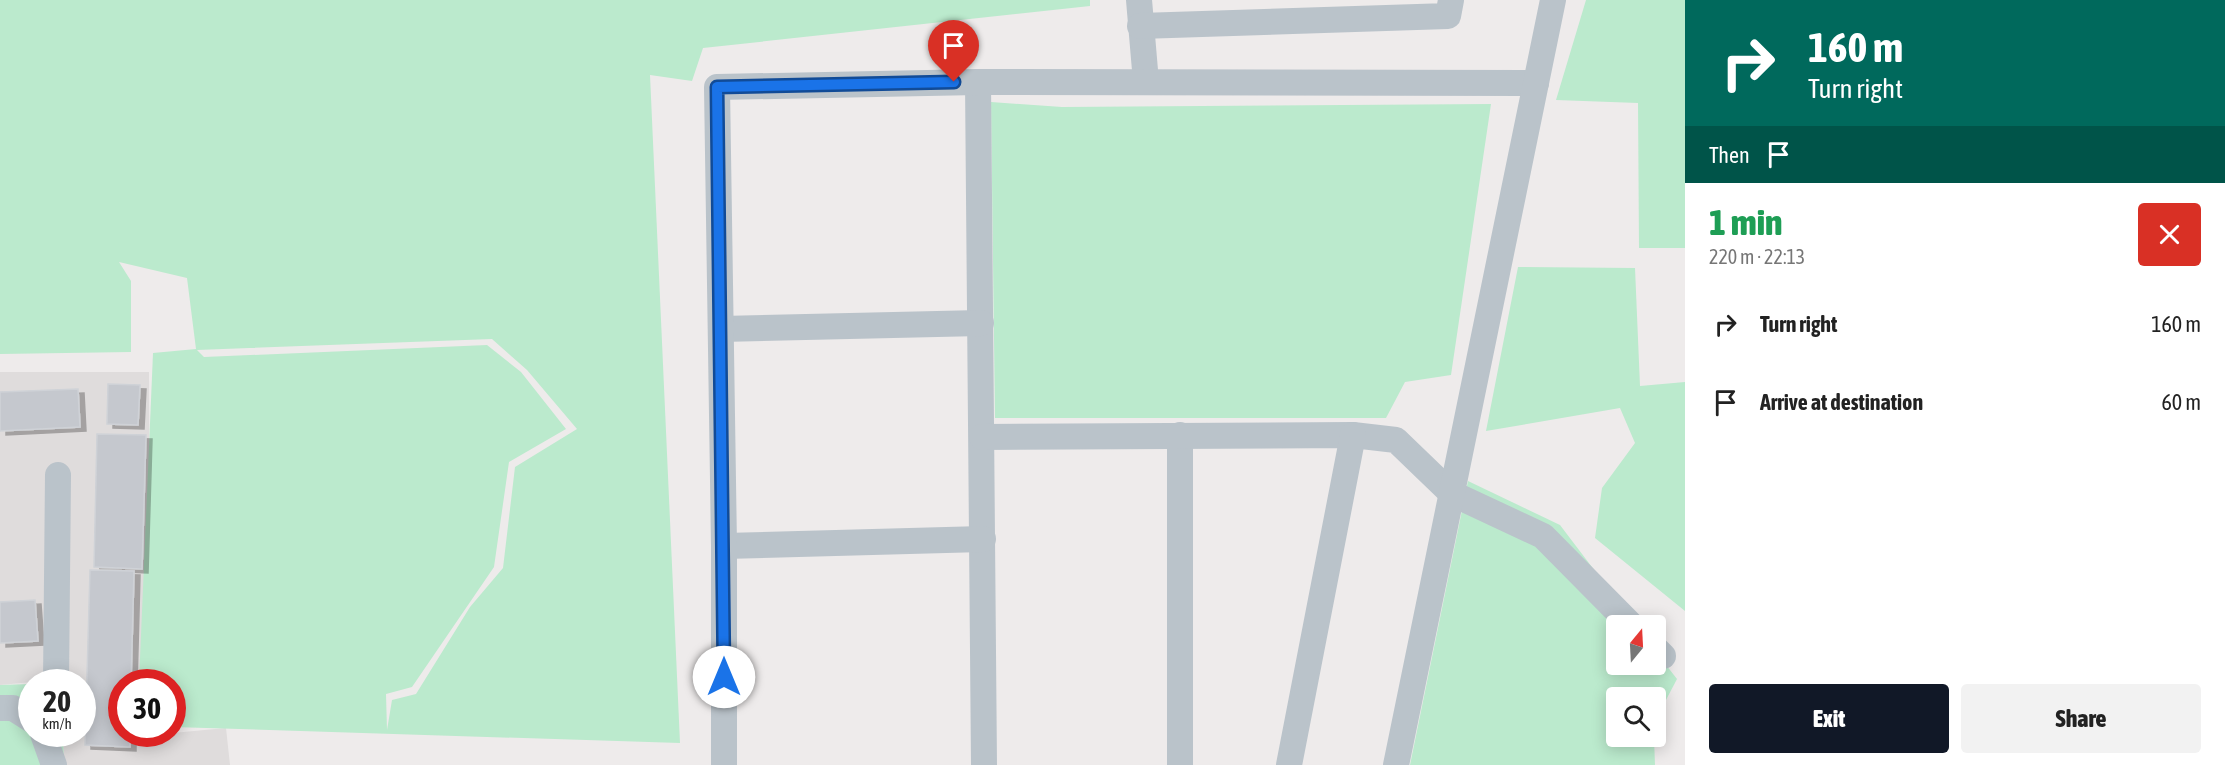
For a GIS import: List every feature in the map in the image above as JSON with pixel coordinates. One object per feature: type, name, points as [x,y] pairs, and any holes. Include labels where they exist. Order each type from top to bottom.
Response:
[{"type":"street","points":[[1139,0],[1146,82]]},
{"type":"street","points":[[1140,26],[1448,16],[1451,0]]},
{"type":"street","points":[[1396,765],[1553,0]]},
{"type":"street","points":[[724,765],[724,546],[717,87],[978,82],[1536,83]]},
{"type":"street","points":[[978,82],[984,765]]},
{"type":"street","points":[[721,329],[981,323]]},
{"type":"street","points":[[1180,435],[1180,765]]},
{"type":"street","points":[[982,437],[1353,435],[1396,440],[1451,493],[1543,536],[1621,615]]},
{"type":"street","points":[[1289,765],[1353,435]]},
{"type":"street","points":[[56,669],[58,475]]},
{"type":"street","points":[[724,546],[983,539]]},
{"type":"street","points":[[0,708],[13,708],[18,711]]},
{"type":"street","points":[[48,747],[54,765]]},
{"type":"shaded area","points":[[0,372],[149,372],[150,669],[108,669],[108,747],[186,747],[186,732],[226,728],[230,765],[64,765],[63,747],[96,747],[96,669],[18,669],[18,683],[0,685]]},
{"type":"green space","points":[[0,0],[1090,0],[1090,6],[703,48],[692,81],[650,75],[680,743],[186,727],[186,669],[140,669],[153,353],[196,349],[187,278],[119,262],[131,281],[131,352],[0,354]],"holes":[[[492,339],[527,370],[577,429],[515,467],[503,568],[470,607],[416,694],[392,700],[387,730],[386,694],[412,687],[494,567],[509,462],[566,429],[521,372],[487,345],[204,357],[197,350]]]},
{"type":"green space","points":[[1586,0],[1685,0],[1685,248],[1639,248],[1638,103],[1556,100]]},
{"type":"green space","points":[[991,102],[1062,107],[1491,104],[1451,375],[1405,382],[1386,418],[995,418]]},
{"type":"green space","points":[[1518,267],[1635,268],[1640,386],[1685,382],[1685,611],[1595,538],[1602,488],[1635,443],[1620,408],[1486,431]]},
{"type":"green space","points":[[1468,481],[1560,525],[1628,615],[1606,615],[1606,675],[1666,675],[1666,665],[1677,679],[1666,700],[1666,687],[1606,687],[1606,747],[1654,747],[1655,765],[1410,765]]},
{"type":"green space","points":[[18,684],[18,747],[63,747],[64,765],[0,765],[0,685]]},
{"type":"building","points":[[108,384],[140,385],[138,425],[107,424]]},
{"type":"building","points":[[78,389],[80,427],[0,431],[0,392]]},
{"type":"building","points":[[97,434],[146,435],[142,569],[94,567]]},
{"type":"building","points":[[90,570],[134,571],[131,669],[108,669],[108,746],[96,745],[96,669],[87,669]]},
{"type":"building","points":[[35,600],[38,641],[0,643],[0,602]]},
{"type":"route","points":[[724,677],[717,87],[954,82]]}]
